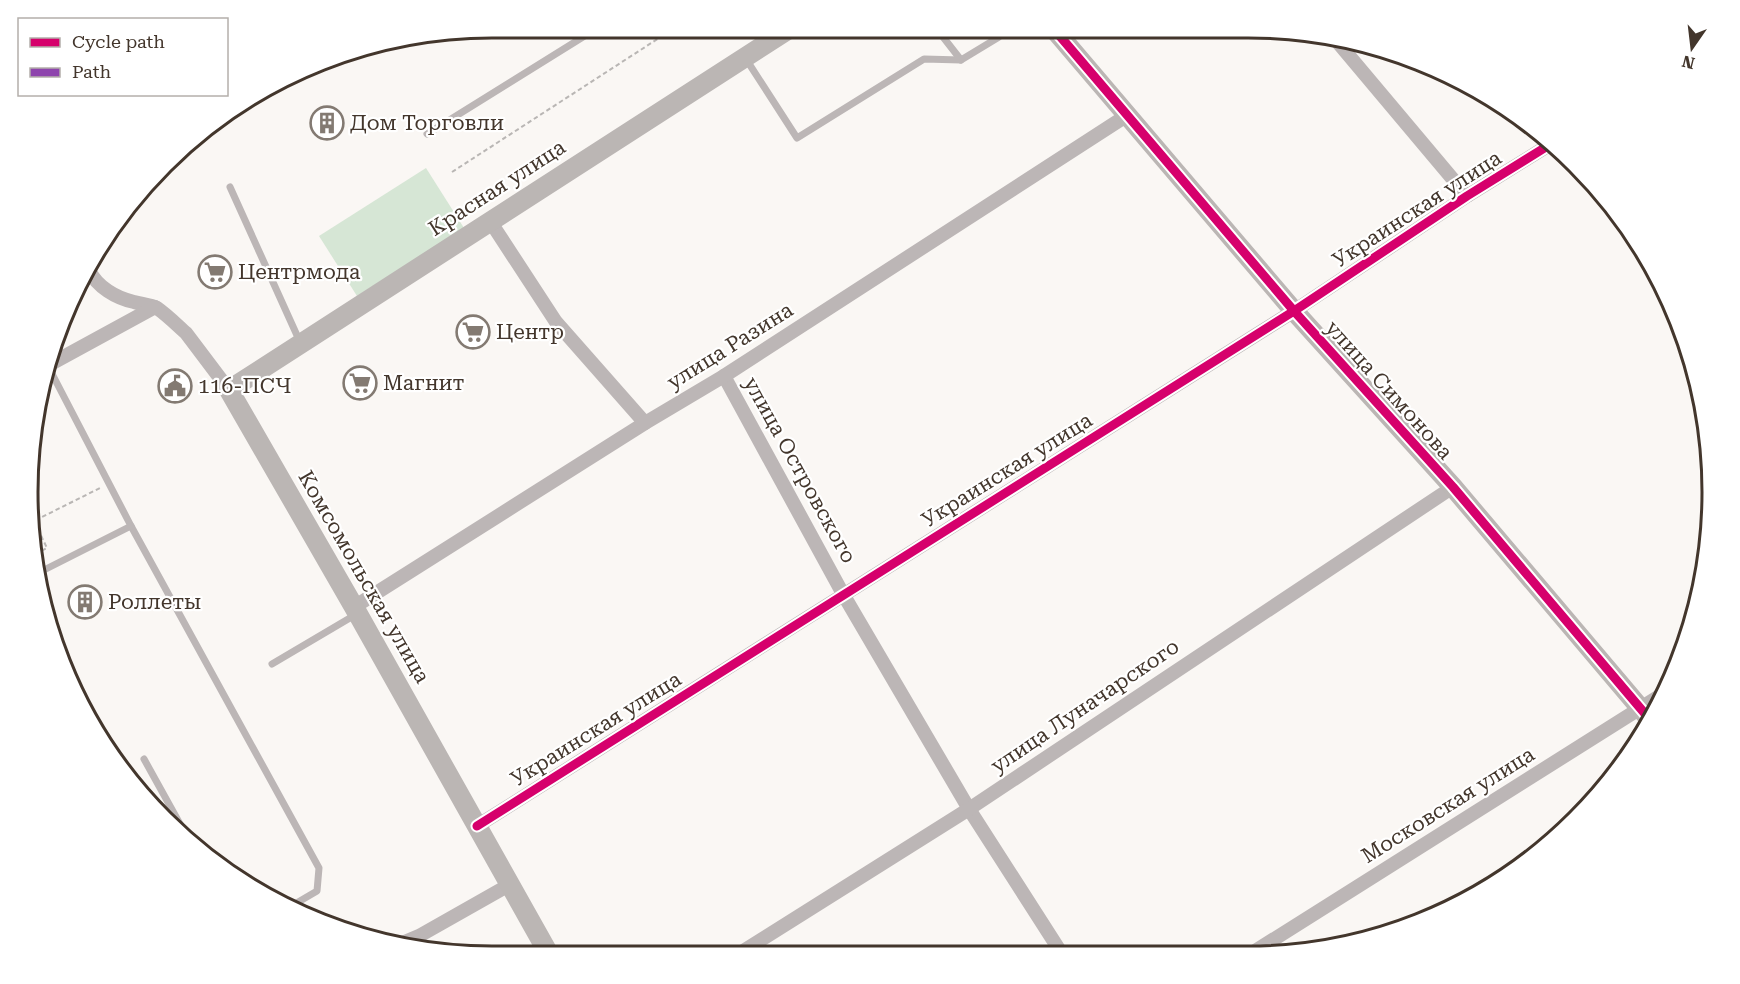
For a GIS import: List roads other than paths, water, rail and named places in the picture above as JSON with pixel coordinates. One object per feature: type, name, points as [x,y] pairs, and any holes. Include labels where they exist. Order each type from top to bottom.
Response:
[{"type":"street","name":"Красная улица","points":[[228,390],[774,38]]},
{"type":"street","name":"улица Симонова","points":[[1061,38],[1294,311],[1453,487],[1645,714]]},
{"type":"street","points":[[1342,47],[1467,196]]},
{"type":"street","name":"улица Разина","points":[[356,610],[1126,116]]},
{"type":"street","name":"Украинская улица","points":[[477,826],[1294,311],[1467,196],[1545,148]]},
{"type":"street","points":[[490,221],[556,322],[645,423]]},
{"type":"street","name":"Комсомольская улица","points":[[92,276],[108,292],[126,301],[155,307],[186,333],[228,390],[356,610],[544,946]]},
{"type":"street","points":[[57,361],[155,307]]},
{"type":"street","name":"улица Островского","points":[[724,376],[843,594],[969,809],[1057,946]]},
{"type":"street","name":"улица Луначарского","points":[[751,946],[969,809],[1453,487]]},
{"type":"street","name":"Московская улица","points":[[1264,946],[1643,717]]},
{"type":"street","points":[[411,939],[509,885]]},
{"type":"lane","points":[[427,134],[581,38]]},
{"type":"lane","points":[[944,38],[961,60]]},
{"type":"lane","points":[[744,57],[796,138],[924,59],[961,60],[997,38]]},
{"type":"lane","points":[[230,187],[301,345]]},
{"type":"lane","points":[[52,378],[319,868],[317,891],[297,903]]},
{"type":"lane","points":[[44,570],[131,526]]},
{"type":"lane","points":[[272,664],[356,610]]},
{"type":"lane","points":[[144,759],[170,812]]},
{"type":"place","name":"Дом Торговли","points":[[327,123]]},
{"type":"place","name":"Центрмода","points":[[215,272]]},
{"type":"place","name":"Центр","points":[[473,332]]},
{"type":"place","name":"Магнит","points":[[360,383]]},
{"type":"place","name":"116-ПСЧ","points":[[175,386]]},
{"type":"place","name":"Роллеты","points":[[85,602]]}]
